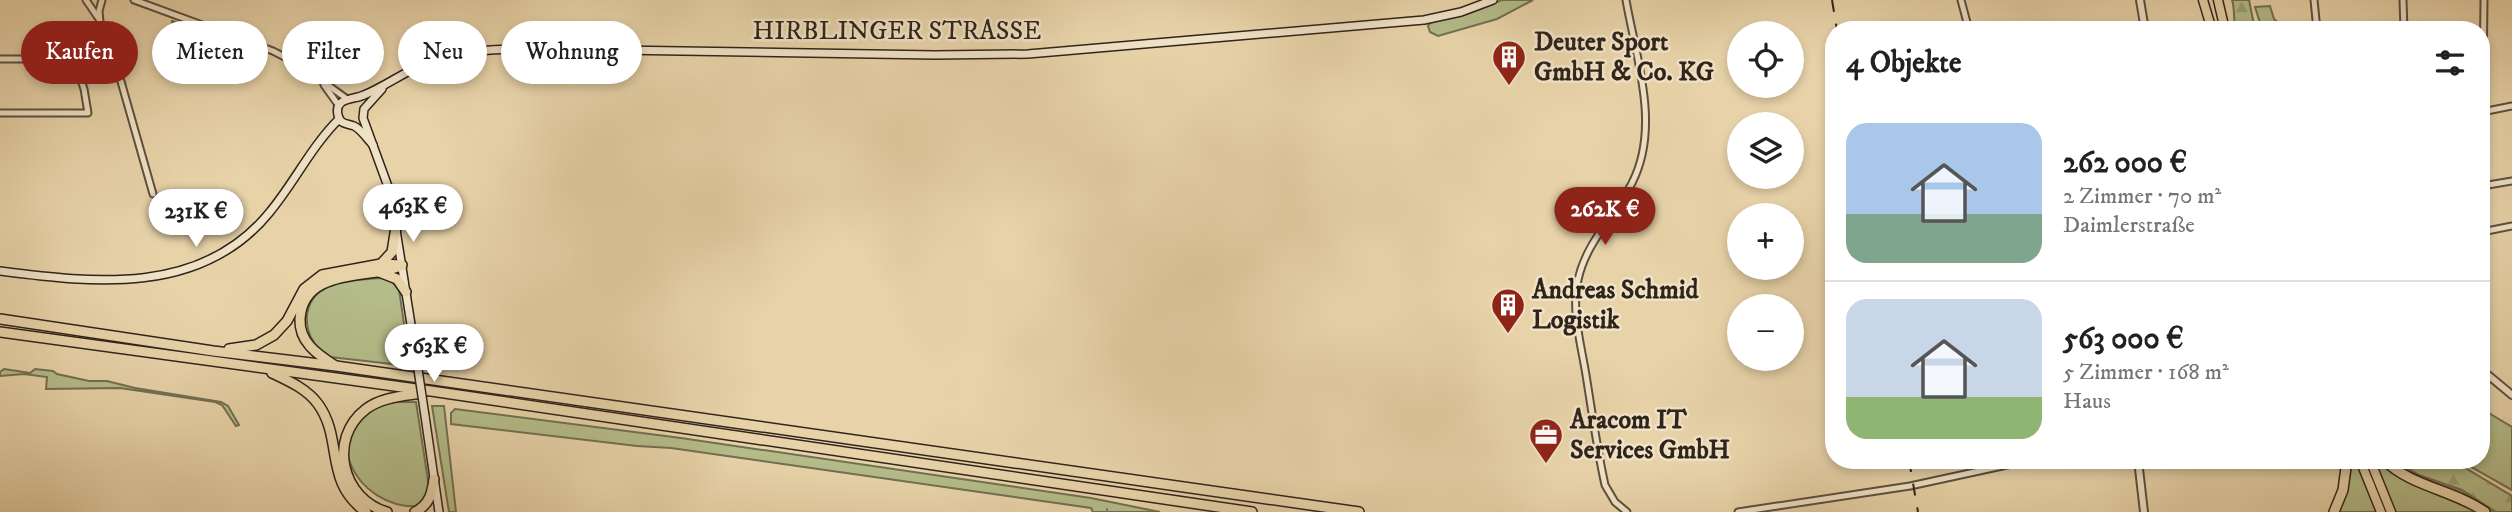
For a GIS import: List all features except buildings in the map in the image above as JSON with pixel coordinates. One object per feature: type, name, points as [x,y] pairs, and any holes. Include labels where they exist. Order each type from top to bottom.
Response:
[{"type":"highway","points":[[2203,0],[2211,21]]},
{"type":"highway","points":[[2209,0],[2212,21]]},
{"type":"highway","points":[[2219,0],[2223,21]]},
{"type":"highway","points":[[336,366],[315,352],[304,337],[300,323],[304,303],[321,284],[379,268],[392,252],[396,227]]},
{"type":"highway","points":[[212,351],[250,346],[274,335],[287,321],[304,289],[317,277],[334,271],[402,265]]},
{"type":"highway","points":[[379,268],[397,279],[406,292]]},
{"type":"highway","points":[[0,319],[1359,512]]},
{"type":"highway","points":[[0,332],[431,391],[1252,512]]},
{"type":"highway","points":[[268,370],[306,392],[317,402],[332,435],[334,459],[340,480],[350,498],[366,512]]},
{"type":"highway","points":[[387,512],[365,501],[351,484],[343,460],[347,435],[360,414],[378,402],[431,391]]},
{"type":"highway","points":[[2334,512],[2343,489],[2346,469]]},
{"type":"highway","points":[[2364,469],[2381,512]]},
{"type":"highway","points":[[2374,469],[2391,512]]},
{"type":"highway","points":[[2397,469],[2412,479],[2452,493],[2485,512]]},
{"type":"highway","points":[[415,512],[423,508],[428,501],[433,480]]},
{"type":"highway","points":[[422,512],[437,512]]},
{"type":"main road","name":"HIRBLINGER STRASSE","points":[[351,99],[440,58],[462,52],[492,49],[1028,54],[1424,19],[1461,12],[1493,0]]},
{"type":"main road","points":[[364,109],[387,83]]},
{"type":"main road","points":[[0,271],[125,281],[170,274],[212,257],[236,243],[268,215],[311,150],[339,119],[339,106],[351,99],[362,103],[363,118],[385,174],[396,227],[437,512]]},
{"type":"main road","points":[[354,125],[363,118]]},
{"type":"main road","points":[[339,119],[344,124],[354,125],[373,145]]},
{"type":"street","points":[[86,0],[99,21]]},
{"type":"street","points":[[92,8],[93,0]]},
{"type":"street","points":[[100,21],[102,0]]},
{"type":"street","points":[[134,0],[282,56]]},
{"type":"street","points":[[1626,0],[1646,112],[1644,148],[1632,183],[1591,244],[1582,264],[1575,297],[1605,485],[1610,497],[1627,512]]},
{"type":"street","points":[[1961,0],[1967,21]]},
{"type":"street","points":[[2140,0],[2144,21]]},
{"type":"street","points":[[2314,0],[2316,21]]},
{"type":"street","points":[[2403,0],[2404,21]]},
{"type":"street","points":[[2484,0],[2484,21]]},
{"type":"street","points":[[0,59],[74,59],[86,96],[88,113],[0,113]]},
{"type":"street","points":[[121,84],[153,194]]},
{"type":"street","points":[[324,84],[339,106]]},
{"type":"street","points":[[328,84],[351,99]]},
{"type":"street","points":[[2490,111],[2512,106]]},
{"type":"street","points":[[2490,185],[2512,181]]},
{"type":"street","points":[[2490,231],[2512,226]]},
{"type":"street","points":[[2490,377],[2512,395]]},
{"type":"street","points":[[1738,512],[1910,486],[1988,469]]},
{"type":"street","points":[[2139,469],[2144,512]]},
{"type":"green space","points":[[1502,0],[1533,0],[1497,19],[1438,36],[1430,32],[1428,26],[1431,22],[1472,12]]},
{"type":"green space","points":[[2232,0],[2249,0],[2253,21],[2235,21]]},
{"type":"green space","points":[[2270,6],[2276,21],[2259,21],[2255,7]]},
{"type":"green space","points":[[389,279],[399,289],[410,366],[330,357],[321,351],[309,333],[307,323],[307,312],[317,294],[339,282]]},
{"type":"green space","points":[[4,369],[30,373],[35,369],[53,371],[89,381],[107,381],[221,402],[228,406],[239,425],[236,426],[222,405],[215,402],[120,388],[46,389],[47,377],[24,374],[0,376]]},
{"type":"green space","points":[[394,402],[416,402],[428,480],[428,491],[421,506],[397,504],[377,495],[361,481],[350,464],[347,445],[353,428],[368,412]]},
{"type":"green space","points":[[432,406],[444,406],[456,512],[449,512]]},
{"type":"green space","points":[[455,409],[681,438],[1091,498],[1160,512],[1093,512],[1091,508],[671,448],[451,424],[451,413]]},
{"type":"green space","points":[[2490,414],[2512,427],[2512,490],[2475,469],[2490,469]]},
{"type":"green space","points":[[2347,469],[2360,469],[2377,512],[2337,512]]},
{"type":"green space","points":[[2378,469],[2397,469],[2479,512],[2395,512]]},
{"type":"green space","points":[[2400,469],[2409,469],[2422,477],[2469,495],[2496,512],[2490,512],[2449,489],[2406,474]]},
{"type":"green space","points":[[2409,469],[2467,469],[2512,496],[2512,512],[2496,512],[2462,490]]},
{"type":"railway","points":[[1832,0],[1836,21]]},
{"type":"railway","points":[[1911,469],[1918,512]]},
{"type":"place","name":"Deuter Sport GmbH & Co. KG","points":[[1509,87]]},
{"type":"place","name":"Andreas Schmid Logistik","points":[[1508,335]]},
{"type":"place","name":"Aracom IT Services GmbH","points":[[1546,465]]}]
